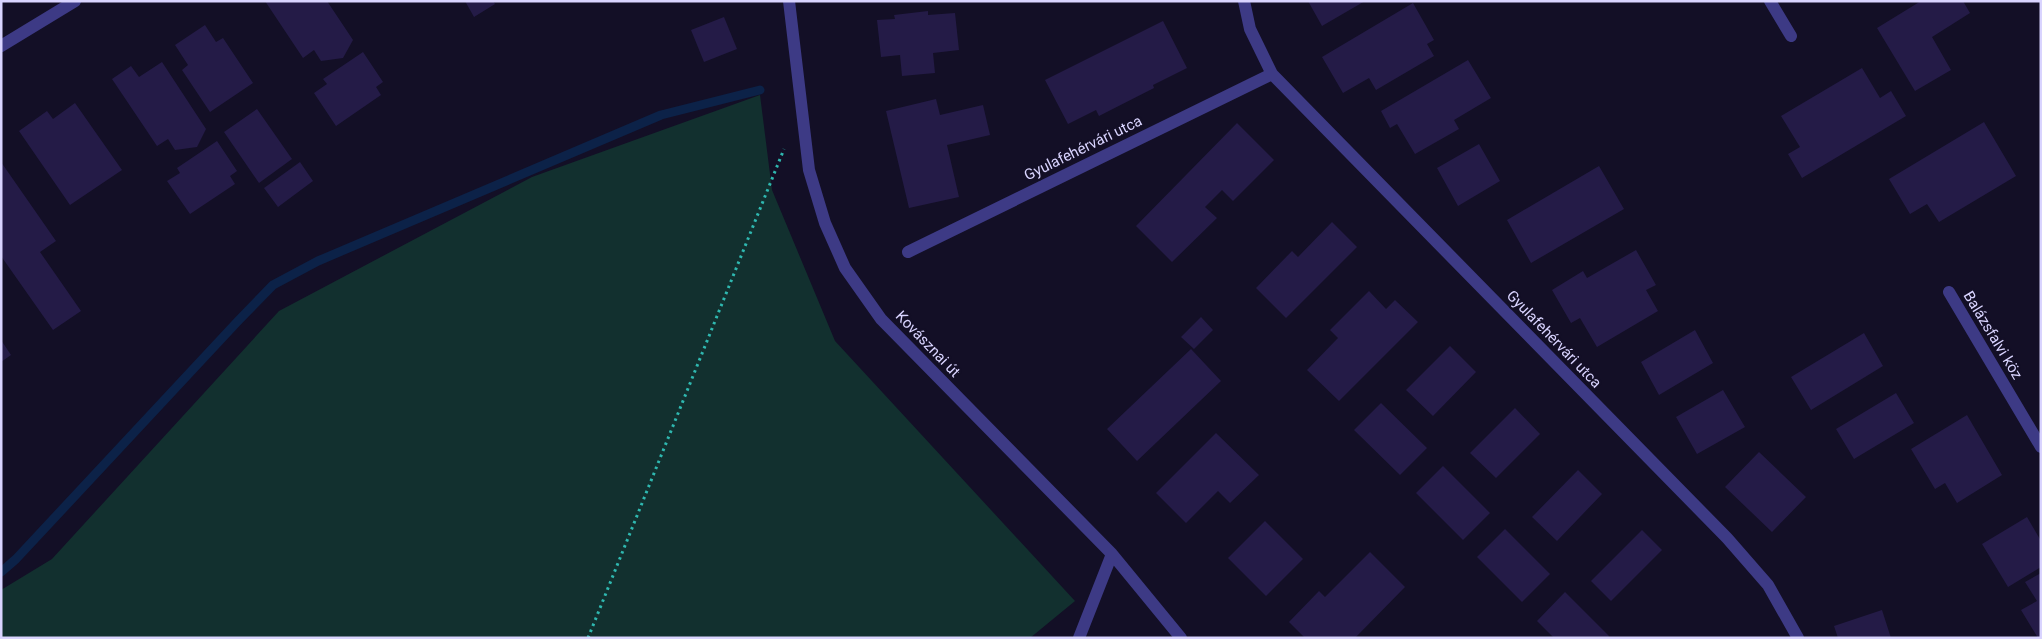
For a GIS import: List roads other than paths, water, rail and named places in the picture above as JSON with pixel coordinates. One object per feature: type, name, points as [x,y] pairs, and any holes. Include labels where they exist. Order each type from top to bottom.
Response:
[{"type":"street","points":[[1,46],[75,1]]},
{"type":"street","name":"Kovásznai út","points":[[789,1],[809,170],[825,223],[845,268],[881,318],[1112,554],[1181,638]]},
{"type":"street","name":"Gyulafehérvári utca","points":[[1244,1],[1250,29],[1272,74],[1727,538],[1768,585],[1798,638]]},
{"type":"street","points":[[1770,1],[1791,36]]},
{"type":"street","name":"Gyulafehérvári utca","points":[[908,252],[1272,74]]},
{"type":"street","name":"Balázsfalvi köz","points":[[1948,292],[2041,447]]},
{"type":"street","points":[[1079,638],[1112,554]]},
{"type":"waterway","points":[[1,572],[16,559],[273,285],[318,261],[661,115],[760,90]]}]
